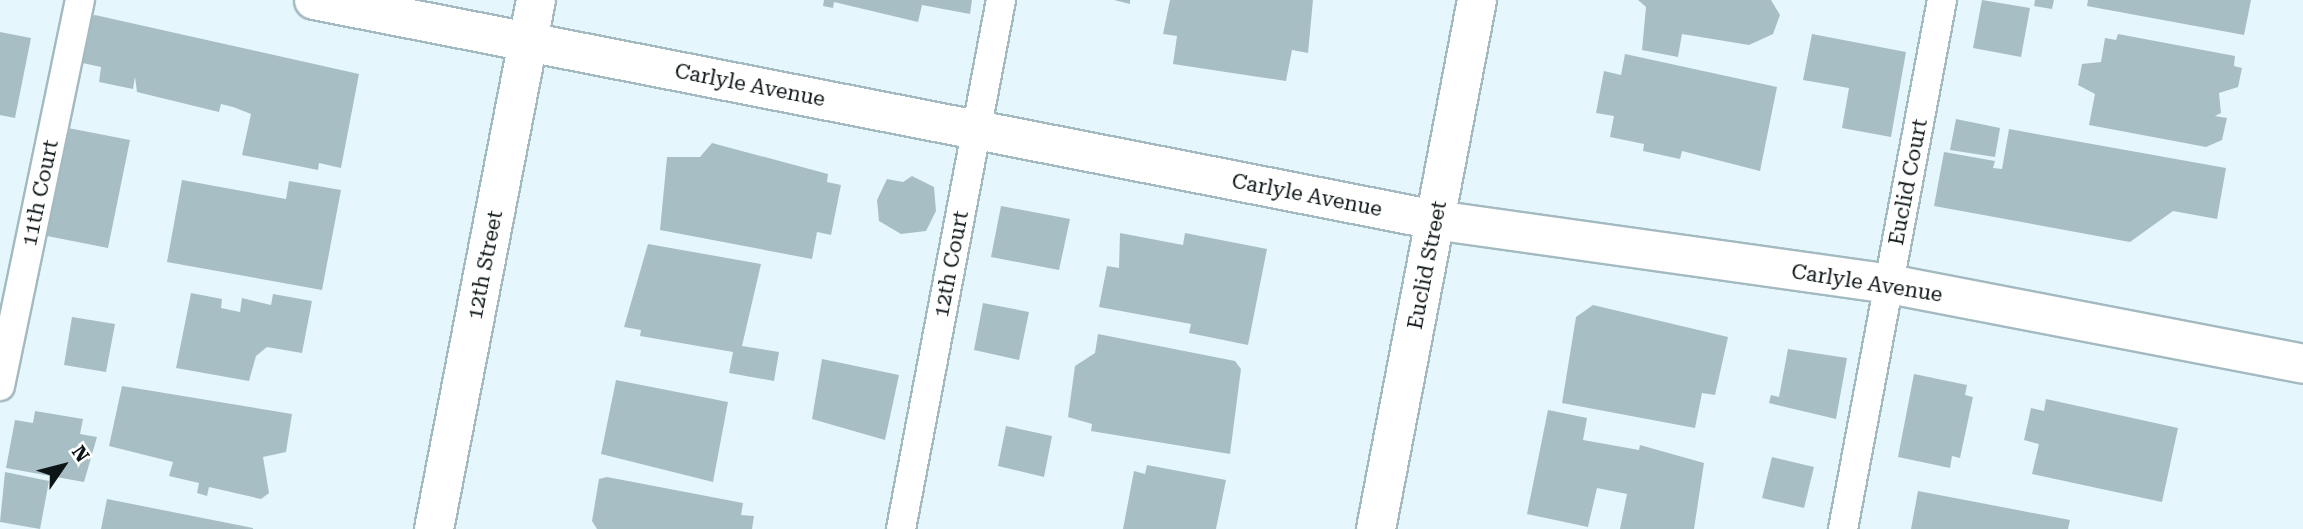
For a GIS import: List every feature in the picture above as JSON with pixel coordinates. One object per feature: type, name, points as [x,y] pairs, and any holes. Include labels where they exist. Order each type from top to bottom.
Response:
[{"type":"street","name":"Carlyle Avenue","points":[[314,0],[1435,220],[1889,285],[2303,364]]},
{"type":"street","name":"12th Street","points":[[434,529],[536,0]]},
{"type":"street","name":"Euclid Street","points":[[1376,529],[1477,0]]},
{"type":"lane","name":"11th Court","points":[[0,386],[80,0]]},
{"type":"lane","name":"12th Court","points":[[901,529],[1001,0]]},
{"type":"lane","name":"Euclid Court","points":[[1843,529],[1942,0]]},
{"type":"building","points":[[824,0],[972,0],[970,14],[922,5],[918,22],[834,2],[833,8],[823,6]]},
{"type":"building","points":[[1114,0],[1130,0],[1130,4]]},
{"type":"building","points":[[1170,0],[1313,0],[1308,53],[1292,50],[1286,81],[1173,64],[1177,36],[1163,34]]},
{"type":"building","points":[[1638,0],[1771,0],[1780,15],[1773,34],[1749,45],[1682,34],[1678,57],[1642,50],[1646,7]]},
{"type":"building","points":[[1982,0],[2030,8],[2021,57],[1973,48]]},
{"type":"building","points":[[2035,0],[2054,0],[2052,9],[2034,6]]},
{"type":"building","points":[[2088,0],[2251,0],[2244,35],[2087,6]]},
{"type":"building","points":[[95,15],[359,74],[341,168],[319,163],[318,170],[242,155],[251,114],[233,107],[221,104],[219,112],[137,92],[135,77],[133,89],[99,82],[101,67],[78,62],[87,18]]},
{"type":"building","points":[[0,32],[31,38],[15,118],[0,115]]},
{"type":"building","points":[[1812,34],[1906,52],[1891,137],[1842,128],[1849,88],[1803,80]]},
{"type":"building","points":[[2118,34],[2235,56],[2234,66],[2242,68],[2238,87],[2219,93],[2221,113],[2215,116],[2227,118],[2222,140],[2206,147],[2089,125],[2095,94],[2078,85],[2082,64],[2101,62],[2105,38],[2116,40]]},
{"type":"building","points":[[1625,54],[1777,87],[1760,171],[1682,151],[1680,159],[1643,151],[1644,144],[1610,137],[1614,116],[1596,113],[1604,71],[1621,75]]},
{"type":"building","points":[[1956,119],[2000,128],[1995,157],[1950,150]]},
{"type":"building","points":[[63,127],[130,140],[108,248],[42,235]]},
{"type":"building","points":[[2009,129],[2226,168],[2217,219],[2173,211],[2130,242],[1934,206],[1944,152],[1995,161],[1993,168],[2002,169]]},
{"type":"building","points":[[712,143],[828,174],[827,182],[841,185],[831,235],[817,232],[812,259],[660,230],[667,157],[700,157]]},
{"type":"building","points":[[912,176],[934,187],[936,211],[926,231],[901,234],[879,221],[877,200],[887,179],[903,182]]},
{"type":"building","points":[[182,180],[286,199],[289,181],[341,190],[322,290],[167,262]]},
{"type":"building","points":[[1001,206],[1070,219],[1059,270],[991,257]]},
{"type":"building","points":[[1120,233],[1183,245],[1185,233],[1267,249],[1248,345],[1189,333],[1191,324],[1099,307],[1107,266],[1119,268]]},
{"type":"building","points":[[648,244],[761,264],[742,346],[779,352],[774,381],[729,373],[733,352],[640,336],[641,330],[624,327]]},
{"type":"building","points":[[191,293],[222,299],[221,308],[240,312],[242,298],[271,305],[273,294],[312,301],[302,353],[267,347],[256,356],[249,381],[176,368]]},
{"type":"building","points":[[983,303],[1029,312],[1019,360],[974,350]]},
{"type":"building","points":[[1593,305],[1728,337],[1715,395],[1702,393],[1695,428],[1562,403],[1576,317]]},
{"type":"building","points":[[72,317],[115,324],[106,372],[64,365]]},
{"type":"building","points":[[1098,334],[1235,361],[1241,369],[1230,454],[1091,431],[1092,424],[1068,417],[1075,366],[1095,353]]},
{"type":"building","points":[[1788,349],[1847,358],[1836,419],[1769,403],[1771,395],[1779,397]]},
{"type":"building","points":[[822,359],[899,375],[885,440],[812,419]]},
{"type":"building","points":[[1914,374],[1967,385],[1965,395],[1973,397],[1960,458],[1952,456],[1950,468],[1898,457]]},
{"type":"building","points":[[616,380],[728,402],[713,482],[601,454]]},
{"type":"building","points":[[122,386],[292,414],[286,452],[263,457],[269,493],[261,499],[209,487],[207,496],[197,493],[199,483],[169,476],[173,462],[109,446]]},
{"type":"building","points":[[2046,399],[2178,428],[2162,502],[2032,474],[2039,444],[2024,440],[2031,408],[2044,411]]},
{"type":"building","points":[[1548,410],[1587,418],[1583,440],[1639,450],[1640,445],[1704,463],[1694,529],[1620,529],[1627,494],[1597,488],[1588,527],[1527,514]]},
{"type":"building","points":[[35,411],[83,419],[80,434],[97,437],[84,482],[6,468],[15,420],[33,423]]},
{"type":"building","points":[[1006,426],[1052,436],[1044,477],[998,466]]},
{"type":"building","points":[[1772,457],[1814,467],[1804,508],[1762,498]]},
{"type":"building","points":[[1147,465],[1226,480],[1216,529],[1123,529],[1134,471],[1145,474]]},
{"type":"building","points":[[5,472],[49,481],[40,529],[0,522]]},
{"type":"building","points":[[607,477],[743,503],[741,515],[754,516],[752,529],[597,529],[592,521],[599,479]]},
{"type":"building","points":[[1918,491],[2070,520],[2068,529],[1911,529]]},
{"type":"building","points":[[107,499],[253,528],[253,529],[101,529]]}]
